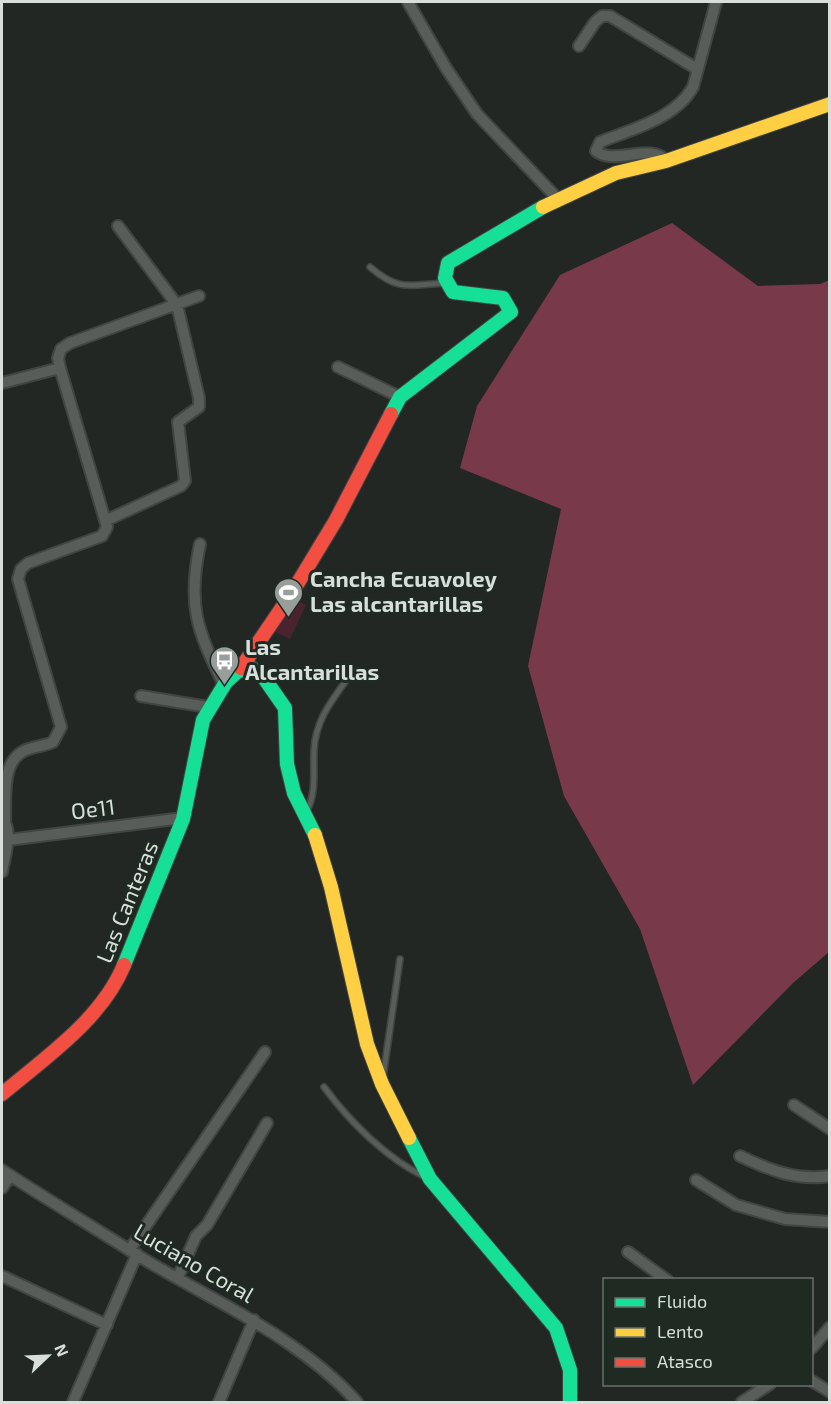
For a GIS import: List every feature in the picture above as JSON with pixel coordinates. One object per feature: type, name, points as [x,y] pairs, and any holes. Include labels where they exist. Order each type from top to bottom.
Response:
[{"type":"street","points":[[408,2],[446,68],[477,114],[557,198]]},
{"type":"street","points":[[666,161],[658,155],[605,156],[596,151],[600,142],[665,115],[690,93],[716,2]]},
{"type":"street","points":[[579,46],[595,22],[602,16],[610,16],[697,69]]},
{"type":"street","points":[[338,367],[400,397],[453,354],[505,319],[511,312],[509,304],[503,298],[453,292],[445,283],[444,272],[448,263],[557,198],[616,173],[666,161],[830,104]]},
{"type":"street","points":[[107,520],[181,486],[185,481],[178,422],[194,413],[199,407],[199,398],[177,305],[118,226]]},
{"type":"street","points":[[2,872],[8,840],[3,820],[8,773],[12,762],[25,750],[53,742],[61,727],[18,579],[19,574],[28,563],[102,536],[107,531],[107,520],[60,368],[58,358],[61,349],[70,343],[199,296]]},
{"type":"street","points":[[2,383],[60,368]]},
{"type":"street","name":"Las Canteras","points":[[2,1094],[79,1028],[111,991],[121,973],[183,818],[200,727],[208,707],[224,685],[241,668],[290,596],[336,520],[400,397]]},
{"type":"street","points":[[200,544],[195,576],[195,616],[201,637],[224,685]]},
{"type":"street","points":[[241,668],[250,667],[261,675],[285,708],[287,764],[294,793],[305,813],[331,887],[367,1044],[382,1084],[430,1179],[556,1328],[570,1370],[570,1402]]},
{"type":"street","points":[[141,696],[208,707]]},
{"type":"street","name":"Oe11","points":[[8,840],[183,818]]},
{"type":"street","points":[[73,1402],[107,1325],[134,1252],[265,1052]]},
{"type":"street","points":[[794,1105],[830,1129]]},
{"type":"street","points":[[178,1277],[196,1236],[207,1225],[267,1123]]},
{"type":"street","points":[[740,1156],[793,1177],[830,1176]]},
{"type":"street","points":[[2,1188],[6,1173]]},
{"type":"street","name":"Luciano Coral","points":[[6,1173],[134,1252],[254,1320],[314,1362],[357,1402]]},
{"type":"street","points":[[696,1180],[736,1205],[785,1219],[830,1222]]},
{"type":"street","points":[[628,1252],[664,1278]]},
{"type":"street","points":[[2,1276],[107,1325]]},
{"type":"street","points":[[219,1402],[254,1320]]},
{"type":"street","points":[[813,1347],[830,1327]]},
{"type":"street","points":[[813,1381],[830,1392]]},
{"type":"street","points":[[742,1402],[767,1386]]},
{"type":"lane","points":[[370,267],[387,281],[397,285],[445,283]]},
{"type":"lane","points":[[305,813],[312,797],[317,731],[323,712],[345,682]]},
{"type":"lane","points":[[382,1084],[400,959]]},
{"type":"lane","points":[[324,1087],[344,1114],[370,1137],[411,1170],[430,1179]]},
{"type":"shaded area","points":[[672,223],[758,286],[820,284],[830,280],[829,952],[793,983],[693,1085],[640,929],[564,796],[528,666],[561,509],[460,468],[477,406],[560,275]]},
{"type":"shaded area","name":"Cancha Ecuavoley Las alcantarillas","points":[[290,596],[306,605],[290,639],[271,630]]},
{"type":"traffic: fast","points":[[391,414],[400,397],[511,312],[503,298],[453,292],[445,278],[448,263],[543,207]]},
{"type":"traffic: fast","points":[[124,965],[183,819],[203,720],[226,682],[237,672],[250,667],[262,675],[285,708],[287,764],[294,793],[315,835]]},
{"type":"traffic: fast","points":[[409,1138],[430,1179],[556,1328],[570,1370],[570,1402]]},
{"type":"traffic: slow","points":[[543,207],[616,173],[666,161],[830,104]]},
{"type":"traffic: slow","points":[[315,835],[331,887],[367,1044],[382,1084],[409,1138]]},
{"type":"traffic: jam","points":[[241,668],[290,596],[336,520],[391,414]]},
{"type":"traffic: jam","points":[[2,1094],[54,1052],[87,1020],[102,1003],[124,965]]},
{"type":"place","name":"Cancha Ecuavoley Las alcantarillas","points":[[289,618]]},
{"type":"place","name":"Las Alcantarillas","points":[[224,686]]}]
